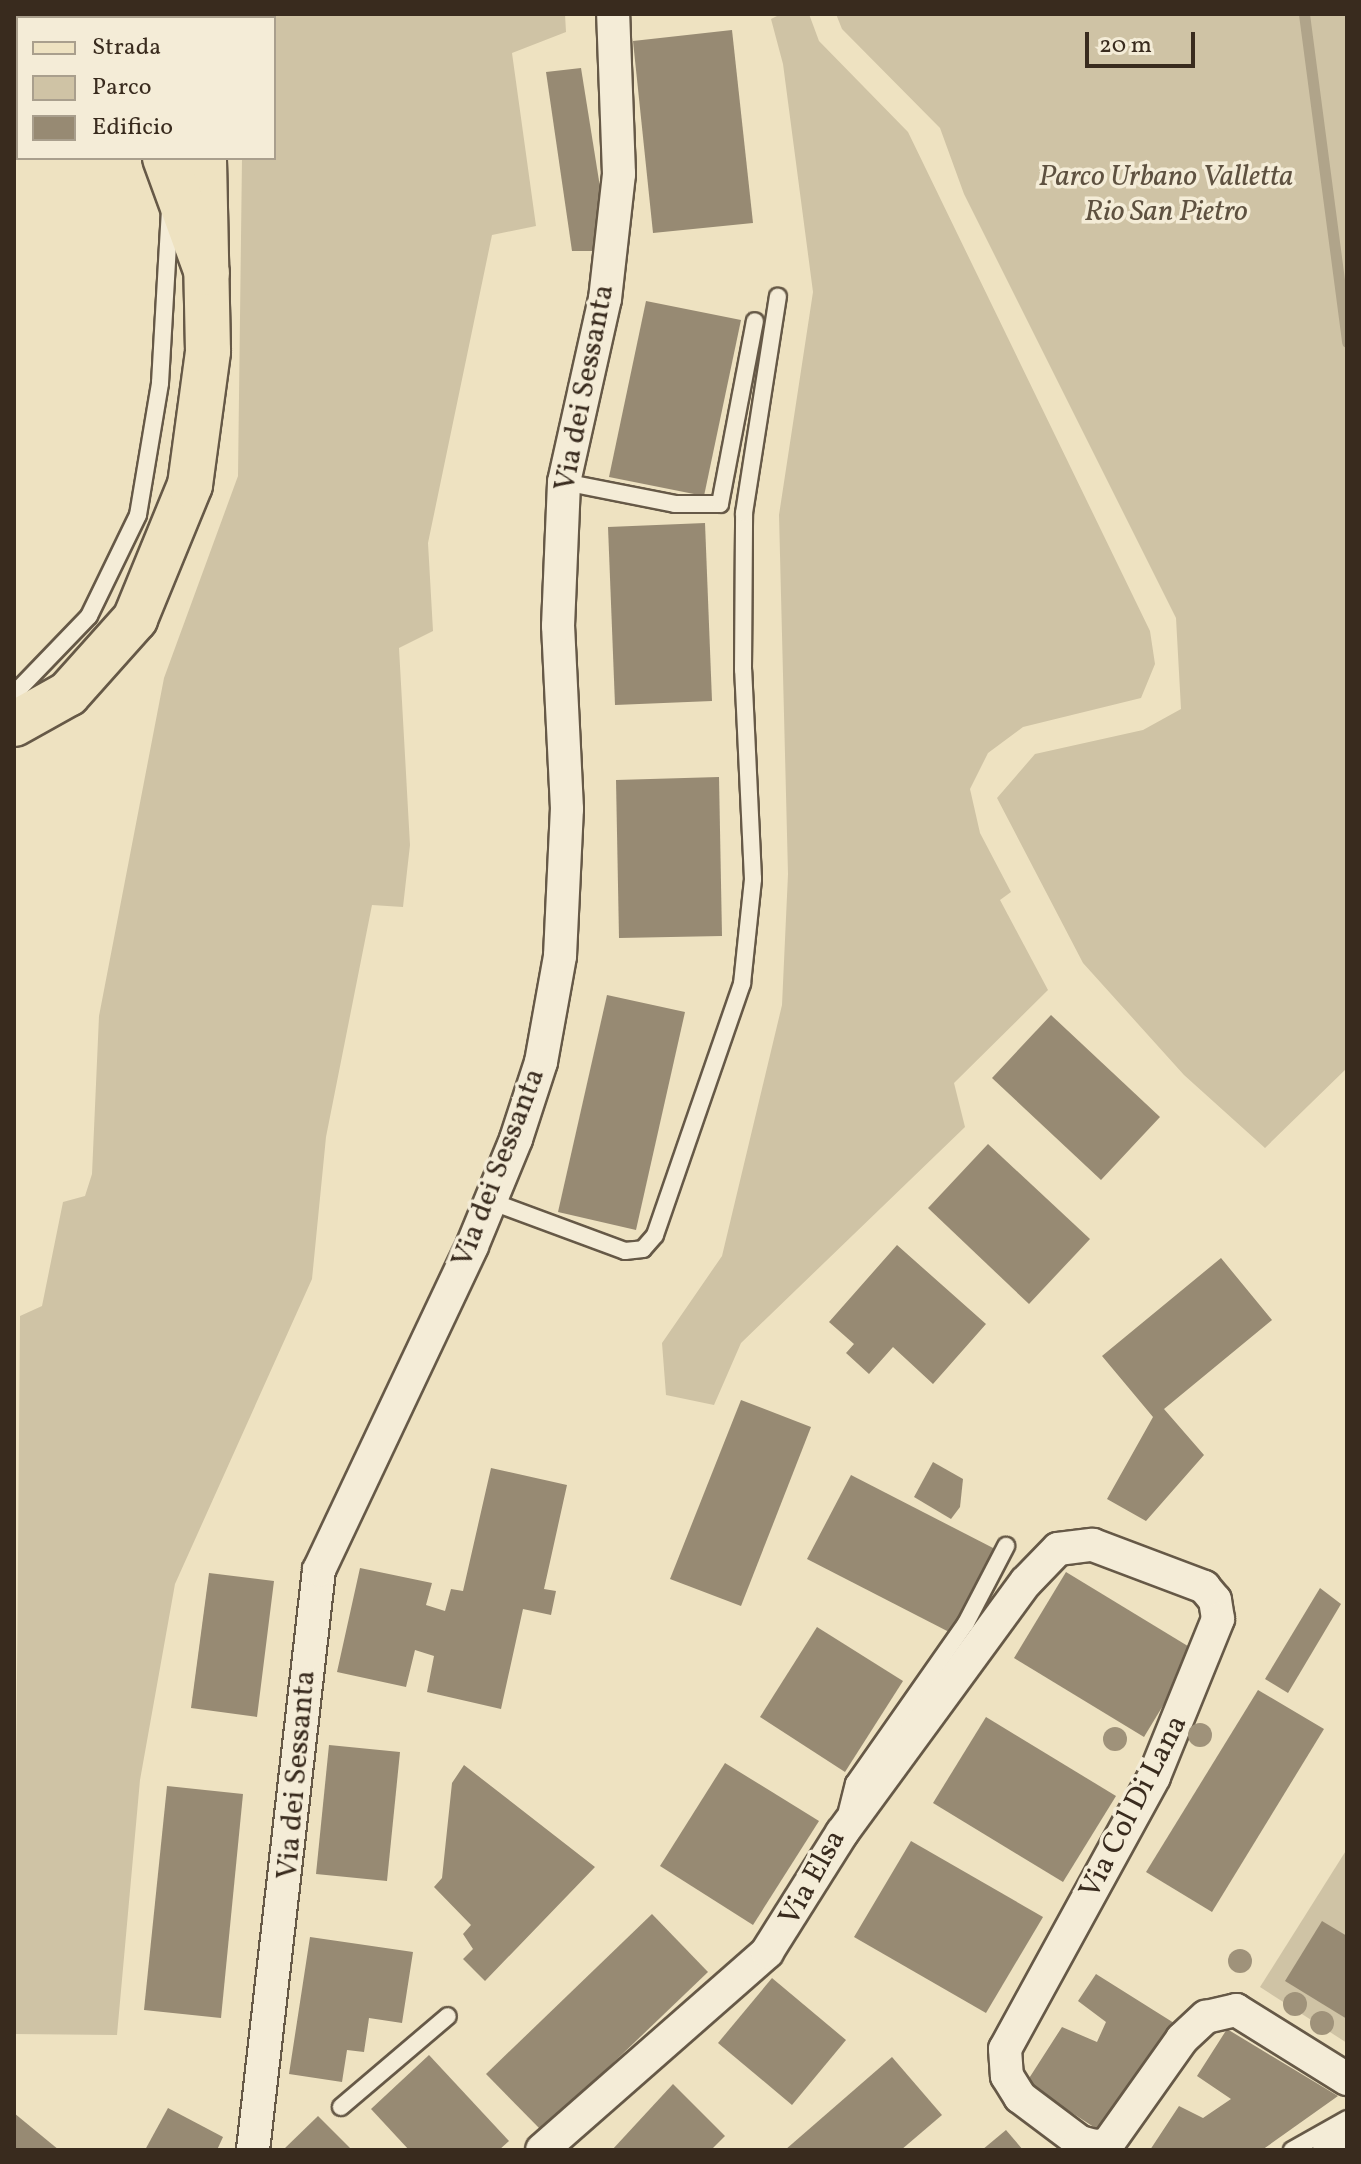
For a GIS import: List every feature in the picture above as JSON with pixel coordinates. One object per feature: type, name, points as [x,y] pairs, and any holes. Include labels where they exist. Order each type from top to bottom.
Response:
[{"type":"main road","points":[[14,724],[68,694],[135,619],[190,485],[208,351],[204,160]]},
{"type":"main road","points":[[168,173],[207,273]]},
{"type":"street","name":"Via dei Sessanta","points":[[253,2150],[319,1570],[490,1201],[541,1062],[560,956],[567,809],[558,626],[564,482],[605,299],[619,174],[613,14]]},
{"type":"street","name":"Via Col Di Lana","points":[[842,1833],[1026,1582],[1058,1549],[1093,1545],[1204,1587],[1215,1600],[1218,1619],[1203,1663],[1154,1777],[1005,2049],[1007,2076],[1020,2097],[1080,2142],[1095,2146],[1107,2145],[1182,2039],[1206,2017],[1236,2010],[1347,2079]]},
{"type":"street","name":"Via Elsa","points":[[542,2150],[767,1952],[842,1833]]},
{"type":"street","points":[[1329,2150],[1347,2138]]},
{"type":"lane","points":[[14,694],[89,616],[138,515],[160,383],[168,173]]},
{"type":"lane","points":[[490,1201],[625,1251],[643,1249],[655,1235],[742,984],[753,879],[743,670],[744,513],[778,297]]},
{"type":"lane","points":[[564,482],[675,504],[720,504],[755,321]]},
{"type":"lane","name":"Via Elsa","points":[[842,1833],[854,1783],[966,1623],[1006,1546]]},
{"type":"lane","points":[[341,2107],[448,2016]]},
{"type":"lane","points":[[1292,2150],[1347,2119]]},
{"type":"green space","points":[[240,14],[565,14],[566,32],[512,53],[536,226],[492,235],[428,543],[433,631],[399,648],[410,845],[403,907],[372,905],[326,1137],[312,1279],[175,1584],[140,1780],[117,2035],[14,2034],[20,1316],[42,1306],[63,1202],[85,1196],[92,1174],[99,1016],[164,678],[238,476],[242,160],[276,160],[276,16]]},
{"type":"green space","points":[[781,14],[809,14],[819,41],[908,132],[1150,631],[1155,664],[1141,698],[1023,727],[988,753],[970,789],[980,833],[1011,892],[1000,900],[1048,990],[954,1083],[965,1127],[741,1343],[714,1405],[666,1395],[662,1343],[722,1256],[782,1005],[788,874],[779,515],[813,292],[783,64],[771,19]]},
{"type":"green space","name":"Parco Urbano Valletta Rio San Pietro","points":[[836,14],[1347,14],[1347,1068],[1265,1148],[1184,1075],[1083,963],[997,798],[1035,754],[1143,730],[1181,709],[1176,618],[964,194],[940,128],[842,29]]},
{"type":"green space","points":[[1347,1849],[1347,2043],[1260,1987]]},
{"type":"building","points":[[732,30],[753,223],[653,233],[633,41]]},
{"type":"building","points":[[581,68],[600,187],[595,251],[572,251],[546,72]]},
{"type":"building","points":[[646,301],[741,320],[704,496],[609,477]]},
{"type":"building","points":[[705,523],[712,701],[615,705],[608,527]]},
{"type":"building","points":[[719,777],[722,936],[619,938],[616,780]]},
{"type":"building","points":[[607,995],[685,1012],[636,1230],[558,1212]]},
{"type":"building","points":[[1051,1015],[1160,1117],[1101,1180],[992,1078]]},
{"type":"building","points":[[988,1144],[1090,1239],[1029,1304],[928,1208]]},
{"type":"building","points":[[897,1245],[986,1324],[933,1384],[893,1347],[869,1374],[846,1353],[854,1344],[829,1322]]},
{"type":"building","points":[[1221,1258],[1272,1320],[1164,1409],[1204,1455],[1146,1521],[1107,1499],[1153,1417],[1102,1356]]},
{"type":"building","points":[[741,1400],[811,1427],[741,1606],[670,1579]]},
{"type":"building","points":[[933,1462],[963,1479],[960,1507],[951,1519],[914,1497]]},
{"type":"building","points":[[491,1468],[567,1485],[544,1589],[556,1591],[551,1615],[523,1609],[501,1709],[427,1692],[434,1656],[415,1650],[406,1687],[337,1672],[360,1568],[432,1583],[426,1605],[445,1611],[451,1589],[463,1591]]},
{"type":"building","points":[[851,1475],[997,1550],[953,1634],[807,1559]]},
{"type":"building","points":[[1066,1572],[1196,1651],[1144,1737],[1014,1658]]},
{"type":"building","points":[[209,1573],[274,1581],[257,1717],[191,1708]]},
{"type":"building","points":[[1320,1588],[1341,1604],[1288,1693],[1265,1679]]},
{"type":"building","points":[[817,1627],[903,1681],[845,1772],[760,1717]]},
{"type":"building","points":[[1258,1690],[1324,1729],[1212,1912],[1146,1872]]},
{"type":"building","points":[[986,1717],[1116,1796],[1063,1882],[933,1803]]},
{"type":"building","points":[[329,1745],[400,1752],[387,1881],[316,1874]]},
{"type":"building","points":[[725,1763],[819,1821],[753,1925],[660,1866]]},
{"type":"building","points":[[464,1765],[595,1867],[485,1981],[463,1959],[473,1949],[463,1934],[471,1925],[434,1887],[442,1878],[452,1783]]},
{"type":"building","points":[[167,1786],[243,1794],[221,2018],[144,2010]]},
{"type":"building","points":[[911,1841],[1043,1917],[986,2013],[854,1937]]},
{"type":"building","points":[[652,1914],[708,1972],[542,2131],[486,2074]]},
{"type":"building","points":[[1322,1921],[1347,1936],[1347,2019],[1285,1981]]},
{"type":"building","points":[[310,1937],[413,1952],[402,2023],[369,2018],[364,2052],[347,2050],[342,2082],[289,2074]]},
{"type":"building","points":[[1096,1974],[1174,2023],[1103,2133],[1026,2083],[1062,2027],[1097,2042],[1106,2022],[1078,2001]]},
{"type":"building","points":[[772,1978],[846,2040],[792,2105],[718,2043]]},
{"type":"building","points":[[1227,2029],[1338,2096],[1262,2150],[1150,2150],[1179,2106],[1203,2118],[1231,2099],[1197,2076]]},
{"type":"building","points":[[429,2055],[509,2141],[499,2150],[409,2150],[371,2109]]},
{"type":"building","points":[[892,2057],[942,2115],[901,2150],[785,2150]]},
{"type":"building","points":[[673,2084],[725,2136],[711,2150],[612,2150]]},
{"type":"building","points":[[168,2108],[223,2137],[217,2150],[145,2150]]},
{"type":"building","points":[[14,2113],[59,2150],[14,2150]]},
{"type":"building","points":[[318,2116],[352,2150],[283,2150]]},
{"type":"building","points":[[1006,2130],[1023,2150],[982,2150]]},
{"type":"waterway","points":[[1304,14],[1347,342]]}]
